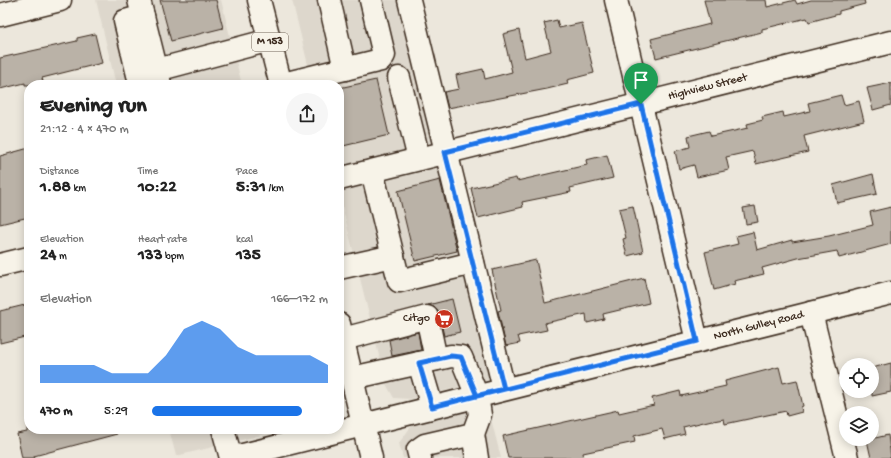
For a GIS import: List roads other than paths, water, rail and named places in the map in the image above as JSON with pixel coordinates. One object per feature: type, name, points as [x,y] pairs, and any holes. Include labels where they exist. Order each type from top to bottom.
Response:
[{"type":"street","points":[[0,15],[60,0]]},
{"type":"street","name":"M 153","points":[[259,0],[279,80]]},
{"type":"street","points":[[329,0],[345,69]]},
{"type":"street","points":[[300,80],[381,60],[384,55],[370,0]]},
{"type":"street","points":[[409,0],[504,389]]},
{"type":"street","points":[[616,0],[697,341]]},
{"type":"street","points":[[141,8],[158,78],[270,40]]},
{"type":"street","name":"Highview Street","points":[[344,178],[891,42]]},
{"type":"street","points":[[398,78],[419,159]]},
{"type":"street","points":[[372,171],[399,281],[473,263]]},
{"type":"street","points":[[344,267],[393,256]]},
{"type":"street","points":[[0,265],[24,259]]},
{"type":"street","name":"North Gulley Road","points":[[344,432],[362,424],[891,293]]},
{"type":"street","points":[[811,313],[847,458]]},
{"type":"street","points":[[344,331],[427,317],[427,361],[432,407]]},
{"type":"street","points":[[344,345],[371,458]]},
{"type":"street","points":[[352,378],[451,356],[461,357],[477,396],[480,415],[473,434],[477,458]]},
{"type":"street","points":[[224,434],[231,458]]},
{"type":"street","name":"North Gulley Road","points":[[231,458],[304,449],[339,434]]},
{"type":"street","points":[[420,458],[418,450],[425,445],[473,434]]},
{"type":"place","name":"Citgo","points":[[444,319]]}]
